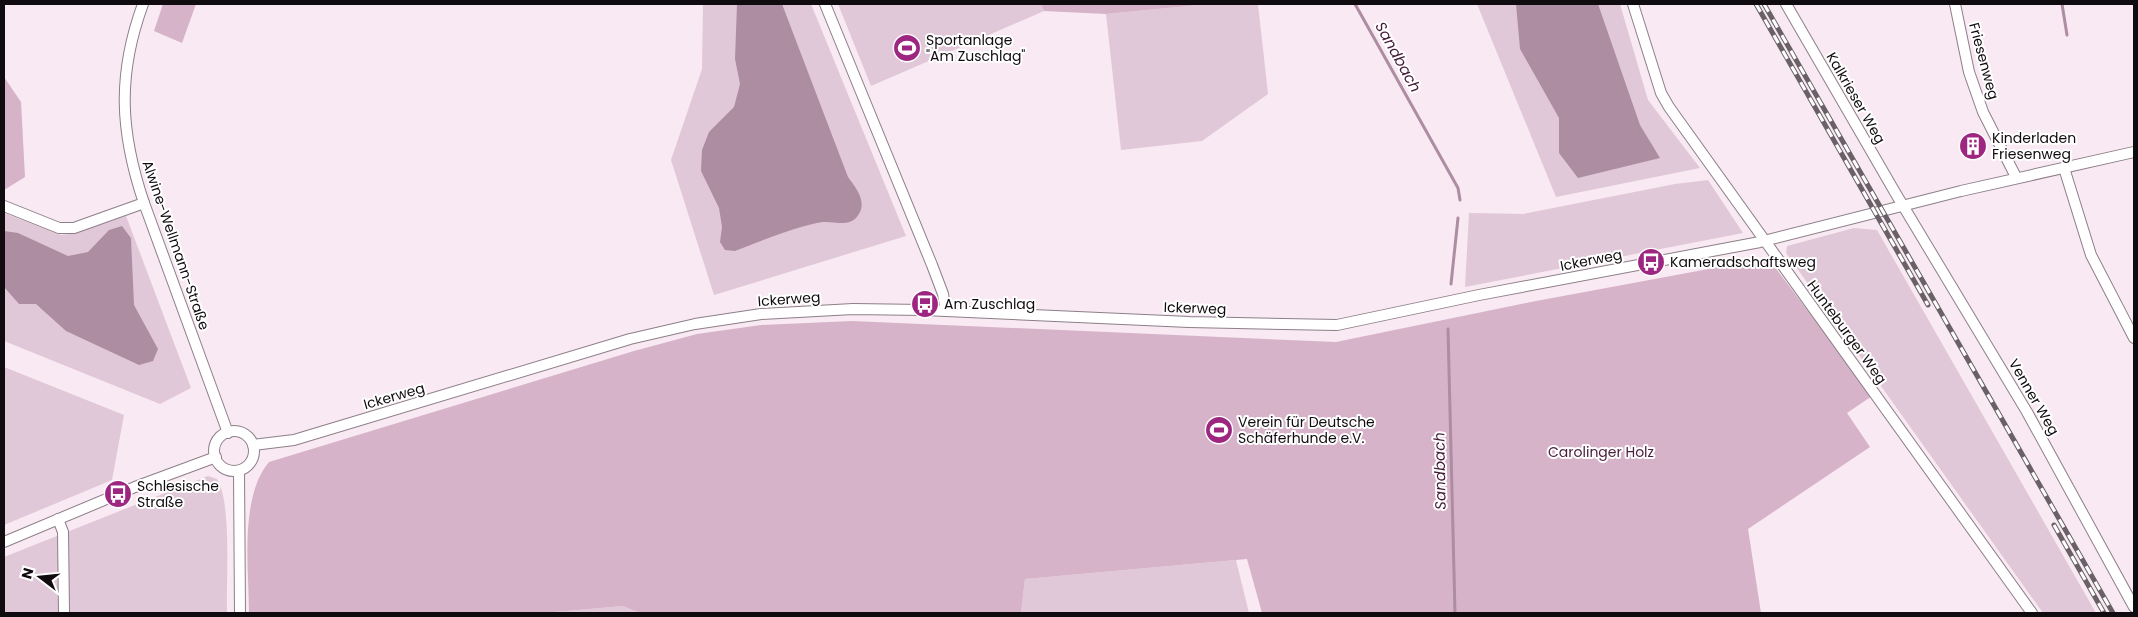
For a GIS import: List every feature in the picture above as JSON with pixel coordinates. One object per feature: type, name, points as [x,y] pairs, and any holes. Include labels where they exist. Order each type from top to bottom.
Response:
[{"type":"street","name":"Alwine-Wellmann-Straße","points":[[143,4],[135,25],[128,60],[124,100],[126,137],[144,203],[228,433]]},
{"type":"street","points":[[825,4],[940,287],[946,311]]},
{"type":"street","name":"Hunteburger Weg","points":[[1633,4],[1660,93],[2032,613]]},
{"type":"street","name":"Kalkrieser Weg","points":[[1786,4],[1903,205]]},
{"type":"street","name":"Friesenweg","points":[[1955,4],[1970,72],[1983,112],[2016,178]]},
{"type":"street","name":"Ickerweg","points":[[253,445],[294,440],[630,339],[695,324],[761,314],[853,309],[946,311],[1189,322],[1337,325],[1479,295],[1765,241],[1903,205],[2134,152]]},
{"type":"street","points":[[2064,168],[2091,255],[2134,338]]},
{"type":"street","points":[[4,206],[59,228],[74,228],[144,203]]},
{"type":"street","name":"Venner Weg","points":[[1903,205],[2027,412],[2134,607]]},
{"type":"street","points":[[240,432],[246,435],[253,445],[254,452],[250,464],[239,471],[226,470],[221,466],[216,457],[215,448],[217,442],[228,433],[240,432]]},
{"type":"street","points":[[4,542],[135,487],[216,457]]},
{"type":"street","points":[[239,471],[240,613]]},
{"type":"street","points":[[58,519],[63,532],[64,613]]},
{"type":"shaded area","points":[[703,4],[811,4],[906,236],[714,295],[671,160],[702,69]]},
{"type":"shaded area","points":[[737,4],[782,4],[848,177],[858,192],[862,207],[860,213],[852,221],[813,224],[779,234],[735,251],[725,250],[720,242],[722,227],[719,208],[701,171],[702,150],[709,132],[734,107],[740,84],[735,59]]},
{"type":"shaded area","name":"Sportanlage \"Am Zuschlag\"","points":[[838,4],[1041,4],[1044,11],[871,86]]},
{"type":"shaded area","points":[[1209,4],[1258,4],[1268,94],[1202,141],[1121,150],[1106,14]]},
{"type":"shaded area","points":[[1477,4],[1620,4],[1648,100],[1700,168],[1556,197]]},
{"type":"shaded area","points":[[1516,4],[1598,4],[1640,125],[1660,158],[1578,178],[1559,153],[1559,118],[1520,49]]},
{"type":"shaded area","points":[[1708,180],[1743,233],[1465,287],[1469,213],[1523,214],[1675,184]]},
{"type":"shaded area","points":[[4,213],[61,235],[76,233],[126,216],[191,388],[160,404],[4,341]]},
{"type":"shaded area","points":[[122,226],[131,238],[134,305],[158,349],[153,361],[139,365],[66,331],[36,304],[19,304],[4,287],[4,231],[18,233],[68,256],[88,252],[109,230]]},
{"type":"shaded area","points":[[1854,228],[1877,230],[2096,613],[2043,613],[1786,253],[1787,246]]},
{"type":"shaded area","points":[[4,367],[124,415],[112,480],[4,525]]},
{"type":"shaded area","points":[[208,476],[217,479],[222,490],[225,506],[227,613],[4,613],[4,557]]},
{"type":"shaded area","points":[[1236,560],[1249,613],[1021,613],[1025,579]]},
{"type":"shaded area","points":[[623,606],[640,613],[544,613]]},
{"type":"green space","points":[[163,4],[196,4],[182,43],[154,31]]},
{"type":"green space","points":[[1041,4],[1209,4],[1106,14],[1044,11]]},
{"type":"green space","points":[[4,77],[21,102],[25,177],[4,190]]},
{"type":"green space","name":"Carolinger Holz","points":[[1768,258],[1872,396],[1847,413],[1870,447],[1748,529],[1761,613],[1262,613],[1247,559],[1025,579],[1021,613],[640,613],[623,606],[544,613],[249,613],[247,555],[249,514],[253,494],[269,462],[634,351],[697,334],[761,325],[852,321],[1336,342],[1536,301]]},
{"type":"waterway","name":"Sandbach","points":[[1355,4],[1458,188],[1460,200]]},
{"type":"waterway","points":[[2062,4],[2067,35]]},
{"type":"waterway","name":"Sandbach","points":[[1451,284],[1458,218]]},
{"type":"waterway","name":"Sandbach","points":[[1448,329],[1455,613]]},
{"type":"railway","points":[[1756,4],[1928,305]]},
{"type":"railway","points":[[1764,4],[2113,613]]},
{"type":"railway","points":[[2054,525],[2104,613]]},
{"type":"place","name":"Sportanlage \"Am Zuschlag\"","points":[[907,48]]},
{"type":"place","name":"Kinderladen Friesenweg","points":[[1973,146]]},
{"type":"place","name":"Kameradschaftsweg","points":[[1651,262]]},
{"type":"place","name":"Am Zuschlag","points":[[925,304]]},
{"type":"place","name":"Verein für Deutsche Schäferhunde e.V.","points":[[1219,430]]},
{"type":"place","name":"Schlesische Straße","points":[[118,494]]}]
